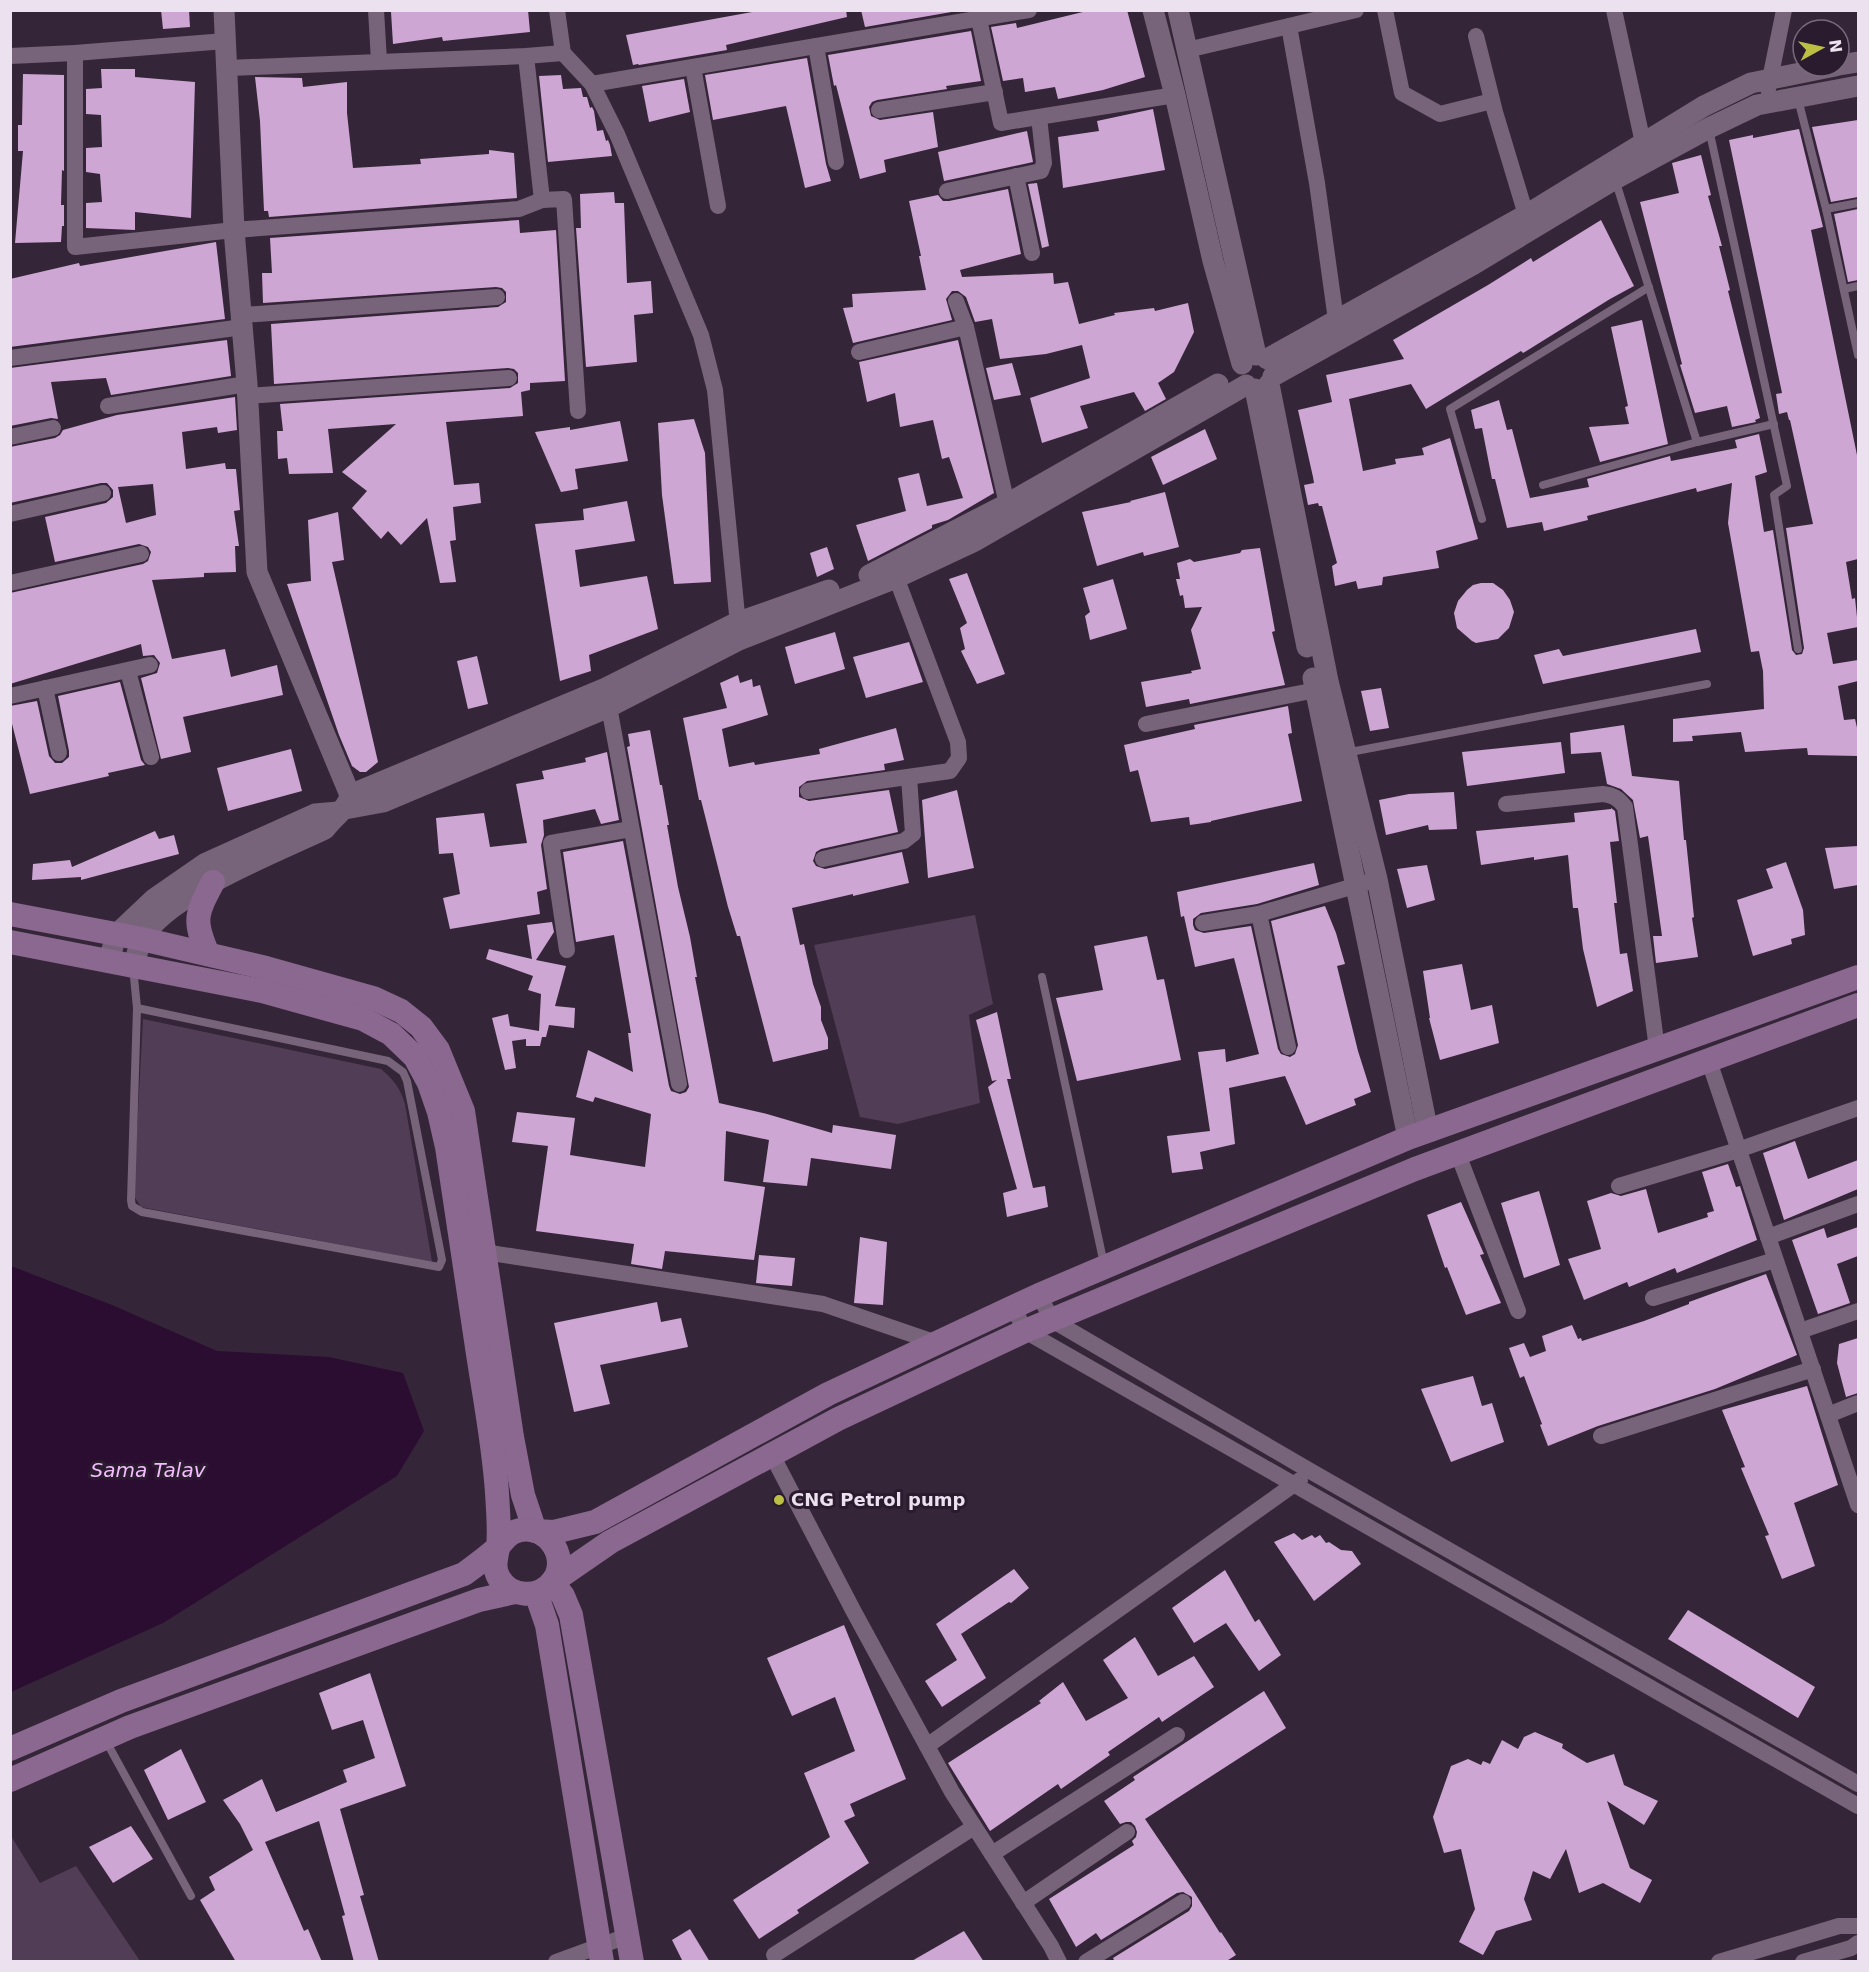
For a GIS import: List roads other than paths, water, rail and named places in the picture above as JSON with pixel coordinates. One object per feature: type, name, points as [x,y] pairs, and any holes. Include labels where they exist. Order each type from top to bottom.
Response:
[{"type":"main road","points":[[208,954],[197,923],[200,908],[213,882]]},
{"type":"main road","points":[[10,914],[142,939],[266,968],[372,998],[401,1011],[421,1027],[438,1050],[463,1111],[512,1437],[523,1495],[535,1531],[553,1542],[558,1552],[557,1573],[534,1589]]},
{"type":"main road","points":[[10,942],[262,991],[363,1019],[391,1034],[415,1057],[429,1083],[447,1147],[492,1442],[497,1495],[498,1548]]},
{"type":"main road","points":[[617,1953],[572,1615],[563,1596],[534,1589],[506,1587],[499,1579],[495,1569],[498,1548],[504,1539],[524,1530],[554,1532],[595,1522],[828,1394],[1013,1306],[1418,1135],[1858,976]]},
{"type":"main road","points":[[10,1780],[104,1738],[165,1714],[479,1600],[534,1589],[610,1542],[838,1419],[1025,1331],[1415,1169],[1858,1005]]},
{"type":"main road","points":[[10,1749],[121,1701],[464,1574],[498,1548]]},
{"type":"main road","points":[[261,1649],[272,1675]]},
{"type":"main road","points":[[155,1688],[165,1714]]},
{"type":"street","points":[[224,10],[234,230],[248,390],[257,572],[344,805]]},
{"type":"street","points":[[376,10],[379,61]]},
{"type":"street","points":[[557,10],[562,53],[592,84],[617,134],[701,334],[715,390],[738,631]]},
{"type":"street","points":[[592,84],[1029,10]]},
{"type":"street","points":[[1153,10],[1213,261],[1256,373],[1316,690],[1377,879],[1418,1135]]},
{"type":"street","points":[[1178,10],[1256,373],[1328,681],[1356,884],[1418,1135]]},
{"type":"street","points":[[1187,50],[1356,10]]},
{"type":"street","points":[[1385,10],[1402,93],[1440,114],[1492,101]]},
{"type":"street","points":[[1614,10],[1643,143]]},
{"type":"street","points":[[1766,103],[1784,10]]},
{"type":"street","points":[[979,19],[1001,123],[1175,95]]},
{"type":"street","points":[[1289,26],[1317,183],[1336,320]]},
{"type":"street","points":[[1476,36],[1492,101],[1526,216]]},
{"type":"street","points":[[10,56],[225,41]]},
{"type":"street","points":[[816,46],[836,162]]},
{"type":"street","points":[[75,53],[75,247],[234,230],[519,209],[542,200],[564,200],[578,411]]},
{"type":"street","points":[[228,68],[562,53]]},
{"type":"street","points":[[526,56],[542,200]]},
{"type":"street","points":[[693,67],[718,206]]},
{"type":"street","points":[[894,572],[1007,504],[1256,373],[1474,264],[1613,171],[1643,143],[1704,106],[1751,83],[1791,75]]},
{"type":"street","points":[[108,962],[117,934],[154,899],[206,863],[315,814],[344,805],[608,698],[738,631],[852,582],[894,572],[975,541],[1256,373],[1336,320],[1613,171],[1748,108],[1858,86]]},
{"type":"street","points":[[879,110],[995,92]]},
{"type":"street","points":[[947,191],[1041,171],[1044,163],[1039,117]]},
{"type":"street","points":[[1016,176],[1032,253]]},
{"type":"street","points":[[10,358],[243,321],[497,297]]},
{"type":"street","points":[[956,301],[966,327],[1007,504]]},
{"type":"street","points":[[859,352],[966,327]]},
{"type":"street","points":[[108,406],[248,390],[509,378]]},
{"type":"street","points":[[10,437],[53,428]]},
{"type":"street","points":[[10,514],[103,493]]},
{"type":"street","points":[[10,583],[141,554]]},
{"type":"street","points":[[808,791],[950,771],[959,758],[958,742],[894,572]]},
{"type":"street","points":[[10,696],[150,665]]},
{"type":"street","points":[[128,671],[151,757]]},
{"type":"street","points":[[45,688],[59,753]]},
{"type":"street","points":[[1146,724],[1316,690]]},
{"type":"street","points":[[608,698],[679,1084]]},
{"type":"street","points":[[823,859],[904,841],[913,834],[909,777]]},
{"type":"street","points":[[1506,804],[1603,794],[1612,795],[1620,800],[1624,807],[1657,1049]]},
{"type":"street","points":[[133,967],[142,939],[165,913],[213,882],[325,829],[344,805]]},
{"type":"street","points":[[567,950],[551,843],[631,829]]},
{"type":"street","points":[[1203,923],[1259,914],[1377,879]]},
{"type":"street","points":[[1259,914],[1288,1047]]},
{"type":"street","points":[[1709,1061],[1858,1505]]},
{"type":"street","points":[[1619,1186],[1738,1150],[1858,1108]]},
{"type":"street","points":[[1458,1154],[1518,1311]]},
{"type":"street","points":[[1768,1237],[1858,1204]]},
{"type":"street","points":[[484,1252],[823,1304],[937,1343]]},
{"type":"street","points":[[1653,1298],[1776,1260]]},
{"type":"street","points":[[1039,1295],[1052,1320],[1312,1472],[1858,1784]]},
{"type":"street","points":[[1013,1306],[1025,1331],[1858,1806]]},
{"type":"street","points":[[1800,1331],[1858,1311]]},
{"type":"street","points":[[1601,1436],[1812,1369]]},
{"type":"street","points":[[1828,1415],[1858,1403]]},
{"type":"street","points":[[772,1455],[952,1792],[1059,1962]]},
{"type":"street","points":[[927,1746],[1312,1472]]},
{"type":"street","points":[[992,1854],[1177,1735]]},
{"type":"street","points":[[774,1955],[974,1827]]},
{"type":"street","points":[[1023,1903],[1127,1832]]},
{"type":"street","points":[[1086,1962],[1183,1902]]},
{"type":"street","points":[[1719,1962],[1839,1926],[1858,1926]]},
{"type":"street","points":[[1803,1962],[1851,1948],[1858,1943]]},
{"type":"street","points":[[556,1962],[617,1953]]},
{"type":"lane","points":[[1797,97],[1826,209],[1858,355]]},
{"type":"lane","points":[[1709,128],[1787,486],[1774,495],[1798,649]]},
{"type":"lane","points":[[1613,171],[1696,442]]},
{"type":"lane","points":[[1826,209],[1858,203]]},
{"type":"lane","points":[[1844,289],[1858,286]]},
{"type":"lane","points":[[1482,519],[1450,409],[1649,287]]},
{"type":"lane","points":[[1543,485],[1696,442],[1774,424]]},
{"type":"lane","points":[[1338,755],[1707,684]]},
{"type":"lane","points":[[133,967],[137,1008],[130,1200],[132,1206],[142,1212],[439,1267],[442,1260],[407,1081],[396,1066],[388,1061],[137,1008]]},
{"type":"lane","points":[[1042,977],[1105,1267]]},
{"type":"lane","points":[[104,1738],[191,1896]]},
{"type":"water","name":"Sama Talav","points":[[11,1266],[112,1305],[217,1351],[329,1357],[403,1373],[424,1431],[397,1476],[163,1623],[11,1692]]},
{"type":"place","name":"CNG Petrol pump","points":[[779,1500]]}]
